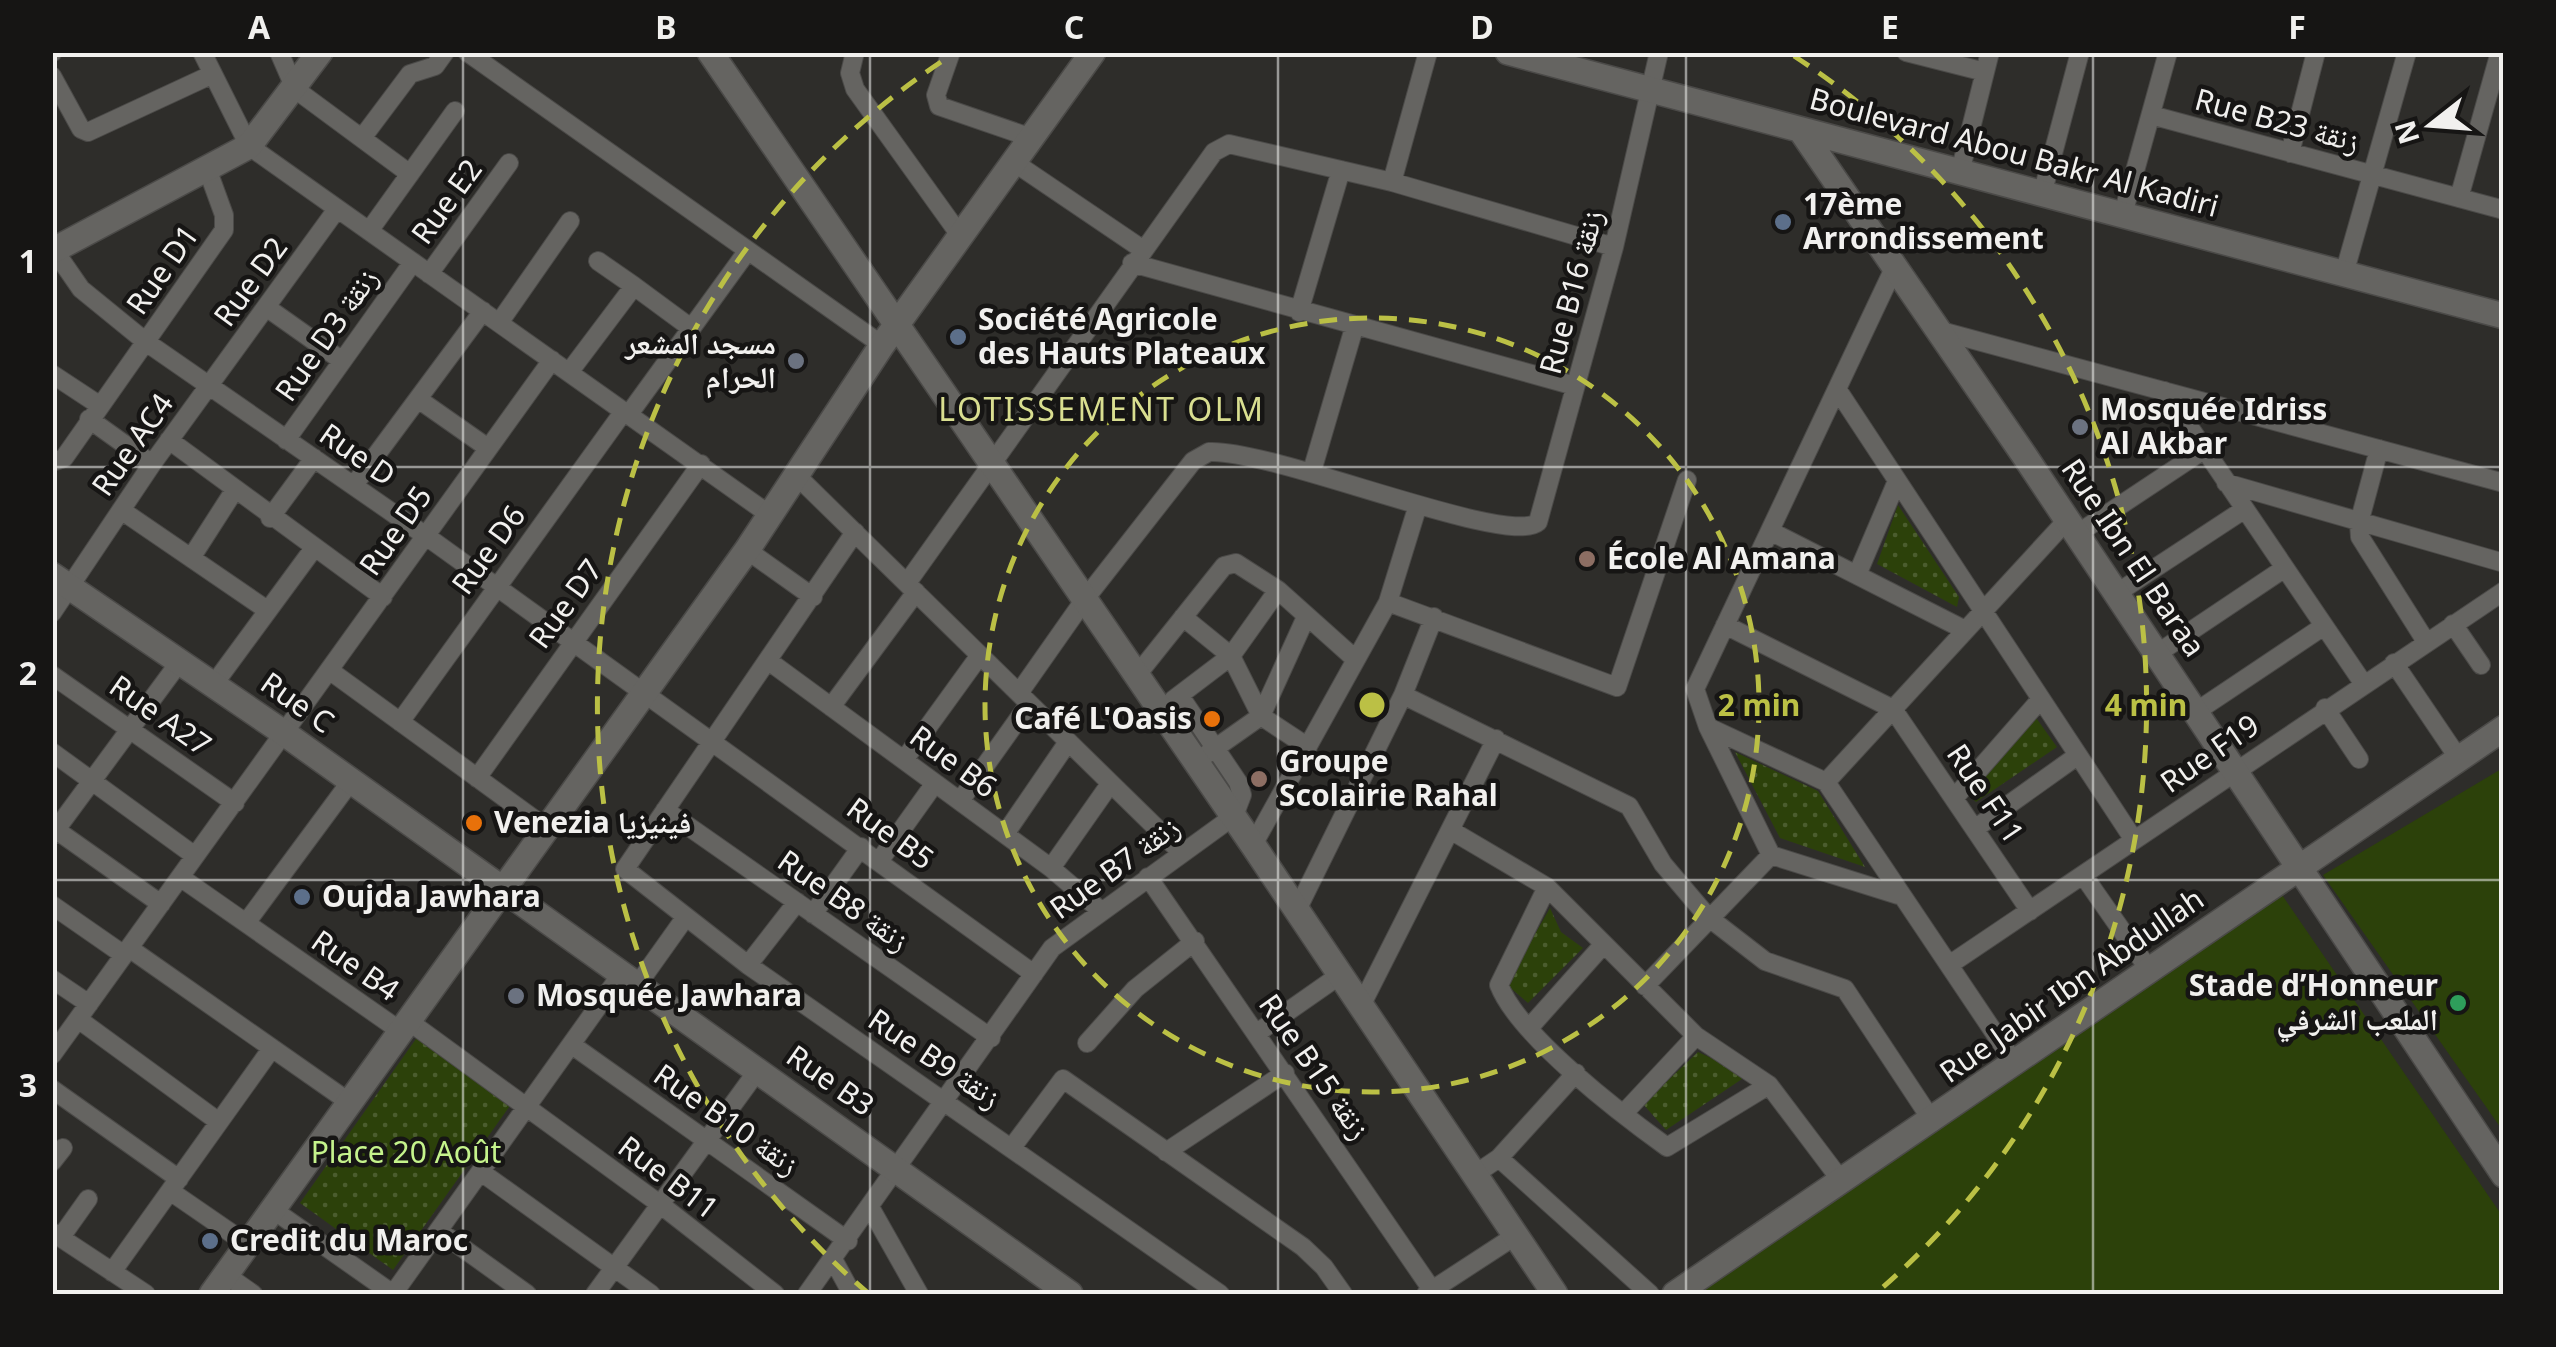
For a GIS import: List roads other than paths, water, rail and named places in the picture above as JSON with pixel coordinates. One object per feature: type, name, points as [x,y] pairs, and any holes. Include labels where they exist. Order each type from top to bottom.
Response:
[{"type":"main road","points":[[53,249],[208,171],[248,146],[295,90],[320,52]]},
{"type":"main road","points":[[710,52],[889,335],[991,462],[1137,675],[1170,702],[1206,754],[1234,816],[1554,1294]]},
{"type":"main road","name":"Boulevard Abou Bakr Al Kadiri","points":[[1508,52],[2504,316]]},
{"type":"main road","points":[[219,1285],[747,550],[889,335],[1016,163],[1086,54]]},
{"type":"main road","name":"Rue Ibn El Baraa","points":[[1802,132],[2073,527],[2504,1176]]},
{"type":"main road","name":"Rue C","points":[[62,581],[181,660],[502,888]]},
{"type":"main road","name":"Rue Jabir Ibn Abdullah","points":[[1675,1294],[1934,1122],[2504,728]]},
{"type":"main road","name":"Rue B3","points":[[502,888],[1070,1294]]},
{"type":"street","points":[[202,52],[248,146],[770,515]]},
{"type":"street","points":[[280,52],[295,90],[410,174]]},
{"type":"street","points":[[362,138],[410,74],[435,66],[445,52]]},
{"type":"street","points":[[467,52],[746,253],[889,335]]},
{"type":"street","points":[[856,52],[850,73],[854,89],[962,238]]},
{"type":"street","points":[[951,52],[936,96],[939,106],[1032,138]]},
{"type":"street","points":[[1392,182],[1428,52]]},
{"type":"street","name":"Rue B16 زنقة","points":[[1418,505],[1517,529],[1538,522],[1614,247],[1660,52]]},
{"type":"street","points":[[1906,52],[1986,72]]},
{"type":"street","points":[[1960,172],[1990,52]]},
{"type":"street","points":[[2043,191],[2080,52]]},
{"type":"street","points":[[2122,214],[2168,52]]},
{"type":"street","points":[[2290,153],[2316,52]]},
{"type":"street","points":[[2344,274],[2407,52]]},
{"type":"street","points":[[2459,198],[2500,52]]},
{"type":"street","points":[[52,76],[82,129],[88,132],[213,74]]},
{"type":"street","points":[[369,231],[455,112]]},
{"type":"street","name":"Rue B23 زنقة","points":[[2151,115],[2504,210]]},
{"type":"street","points":[[832,707],[991,462],[1214,152],[1229,144],[1342,170],[1614,247]]},
{"type":"street","name":"Rue E2","points":[[429,274],[509,163]]},
{"type":"street","points":[[1016,163],[1137,256],[1300,312],[1575,386]]},
{"type":"street","points":[[1300,312],[1342,170]]},
{"type":"street","name":"Rue D1","points":[[146,342],[224,230],[224,215],[208,171]]},
{"type":"street","name":"Rue D2","points":[[209,386],[337,210]]},
{"type":"street","points":[[500,323],[570,221]]},
{"type":"street","name":"Rue D","points":[[53,249],[81,290],[146,342],[426,536],[643,695]]},
{"type":"street","name":"Rue D6","points":[[400,722],[746,253]]},
{"type":"street","points":[[598,261],[629,292],[690,328]]},
{"type":"street","name":"Rue D3 زنقة","points":[[286,440],[413,262]]},
{"type":"street","points":[[1896,264],[1696,684],[1708,727],[1771,855],[1898,894]]},
{"type":"street","points":[[570,371],[629,292]]},
{"type":"street","points":[[266,307],[342,360]]},
{"type":"street","points":[[354,486],[483,312]]},
{"type":"street","points":[[1312,471],[1354,328]]},
{"type":"street","points":[[1941,331],[2504,483]]},
{"type":"street","points":[[52,462],[64,458],[146,342]]},
{"type":"street","name":"Rue D5","points":[[52,1055],[552,360]]},
{"type":"street","points":[[52,374],[152,464]]},
{"type":"street","name":"Rue AC4","points":[[52,613],[62,581],[121,510],[209,386]]},
{"type":"street","points":[[1838,390],[2134,840]]},
{"type":"street","points":[[2165,391],[2363,683]]},
{"type":"street","points":[[418,399],[488,448]]},
{"type":"street","points":[[170,440],[234,492],[382,597]]},
{"type":"street","points":[[2379,449],[2359,524],[2364,547],[2425,640]]},
{"type":"street","points":[[1826,782],[1983,611],[2073,527],[2204,450]]},
{"type":"street","points":[[960,801],[1085,599],[1201,455],[1220,451],[1312,471],[1418,505],[1388,602],[1254,845]]},
{"type":"street","points":[[270,518],[314,458]]},
{"type":"street","name":"Rue D7","points":[[477,778],[701,464]]},
{"type":"street","points":[[797,476],[1182,853]]},
{"type":"street","points":[[1388,602],[1617,687],[1687,480]]},
{"type":"street","points":[[1857,575],[1897,482]]},
{"type":"street","points":[[2226,483],[2504,563]]},
{"type":"street","points":[[191,558],[234,492]]},
{"type":"street","points":[[2117,594],[2245,509]]},
{"type":"street","points":[[121,510],[267,610]]},
{"type":"street","points":[[1770,531],[1965,630]]},
{"type":"street","points":[[664,810],[770,662],[855,532]]},
{"type":"street","points":[[214,684],[314,548]]},
{"type":"street","points":[[747,550],[813,596]]},
{"type":"street","points":[[1137,675],[1230,564],[1241,563],[1278,590],[1354,658]]},
{"type":"street","points":[[2158,654],[2285,568]]},
{"type":"street","points":[[1170,702],[1232,656],[1278,590]]},
{"type":"street","name":"Rue F19","points":[[1950,965],[2425,640],[2504,591]]},
{"type":"street","points":[[1183,617],[1232,656],[1260,716],[1308,747]]},
{"type":"street","points":[[1297,910],[1403,695],[1434,617]]},
{"type":"street","points":[[1206,754],[1260,716],[1306,618]]},
{"type":"street","points":[[2452,624],[2481,665]]},
{"type":"street","points":[[1724,625],[1893,709]]},
{"type":"street","points":[[2196,711],[2324,626]]},
{"type":"street","points":[[904,760],[980,655]]},
{"type":"street","points":[[161,904],[54,831],[181,660]]},
{"type":"street","name":"Rue B6","points":[[770,662],[1051,868],[1100,910]]},
{"type":"street","points":[[2394,662],[2459,760]]},
{"type":"street","points":[[329,670],[545,827]]},
{"type":"street","name":"Rue A27","points":[[52,674],[234,803]]},
{"type":"street","name":"Rue B5","points":[[643,695],[861,846],[1034,974]]},
{"type":"street","points":[[1403,695],[1629,806],[1663,864],[1708,917],[1765,961],[1845,989],[1934,1122]]},
{"type":"street","points":[[1956,796],[2040,700]]},
{"type":"street","points":[[2325,708],[2359,759]]},
{"type":"street","name":"Rue F11","points":[[1893,709],[1956,796],[2030,911]]},
{"type":"street","points":[[1708,727],[1826,782],[2016,1064]]},
{"type":"street","points":[[1362,1006],[1496,739]]},
{"type":"street","points":[[1005,834],[1068,742]]},
{"type":"street","points":[[52,752],[195,856]]},
{"type":"street","points":[[1976,828],[2077,756]]},
{"type":"street","points":[[246,923],[351,781]]},
{"type":"street","points":[[880,860],[935,783]]},
{"type":"street","points":[[1051,868],[1110,784]]},
{"type":"street","name":"Rue B9 زنقة","points":[[664,810],[626,862],[627,871],[748,965],[1013,1146],[1220,1294]]},
{"type":"street","name":"Rue B8 زنقة","points":[[664,810],[990,1038]]},
{"type":"street","name":"Rue B7 زنقة","points":[[807,1294],[1063,937],[1234,816]]},
{"type":"street","points":[[1452,830],[1547,887],[1696,1036],[1770,1085],[1843,1183]]},
{"type":"street","points":[[813,914],[861,846]]},
{"type":"street","points":[[1645,986],[1771,855]]},
{"type":"street","points":[[2083,875],[2150,971]]},
{"type":"street","name":"Rue B4","points":[[180,876],[526,1109]]},
{"type":"street","name":"Rue B15 زنقة","points":[[1148,877],[1196,941],[1429,1292]]},
{"type":"street","points":[[1547,887],[1500,981],[1500,990],[1529,1028],[1576,1073],[1667,1146],[1676,1145],[1770,1085]]},
{"type":"street","points":[[748,965],[797,902]]},
{"type":"street","points":[[52,906],[349,1102]]},
{"type":"street","points":[[272,1209],[393,1294],[572,1045],[685,918]]},
{"type":"street","points":[[1087,1042],[1135,989],[1196,941]]},
{"type":"street","points":[[1529,1028],[1603,945]]},
{"type":"street","points":[[1257,1033],[1340,976]]},
{"type":"street","points":[[52,979],[84,1011],[219,1122]]},
{"type":"street","points":[[1624,1113],[1696,1036]]},
{"type":"street","name":"Rue B10 زنقة","points":[[572,1045],[848,1241]]},
{"type":"street","points":[[112,1272],[272,1048]]},
{"type":"street","points":[[595,1294],[758,1070]]},
{"type":"street","points":[[1166,1152],[1285,1073]]},
{"type":"street","points":[[1474,1175],[1499,1158],[1576,1073]]},
{"type":"street","points":[[1013,1146],[1064,1079],[1303,1247],[1324,1267],[1343,1294]]},
{"type":"street","points":[[52,1089],[248,1244]]},
{"type":"street","name":"Rue B11","points":[[526,1109],[661,1205],[775,1294]]},
{"type":"street","points":[[1499,1158],[1650,1294]]},
{"type":"street","points":[[481,1172],[651,1294]]},
{"type":"street","points":[[88,1199],[57,1235],[146,1294]]},
{"type":"street","points":[[871,1209],[919,1294]]},
{"type":"street","points":[[438,1231],[527,1294]]},
{"type":"street","points":[[1429,1292],[1515,1236]]},
{"type":"street","points":[[834,1260],[852,1294]]},
{"type":"street","points":[[219,1285],[253,1294]]},
{"type":"place","name":"17ème Arrondissement","points":[[1783,222]]},
{"type":"place","name":"Société Agricole des Hauts Plateaux","points":[[958,337]]},
{"type":"place","name":"مسجد المشعر الحرام","points":[[796,361]]},
{"type":"place","name":"Mosquée Idriss Al Akbar","points":[[2080,427]]},
{"type":"place","name":"École Al Amana","points":[[1587,559]]},
{"type":"place","name":"Café L'Oasis","points":[[1212,719]]},
{"type":"place","name":"Groupe Scolairie Rahal","points":[[1259,779]]},
{"type":"place","name":"Venezia فينيزيا","points":[[474,823]]},
{"type":"place","name":"Oujda Jawhara","points":[[302,897]]},
{"type":"place","name":"Mosquée Jawhara","points":[[516,996]]},
{"type":"place","name":"Stade d’Honneur الملعب الشرفي","points":[[2458,1003]]},
{"type":"place","name":"Credit du Maroc","points":[[210,1241]]},
{"type":"district","name":"LOTISSEMENT OLM","points":[[1102,410]]},
{"type":"park label","name":"Place 20 Août","points":[[406,1153]]}]
